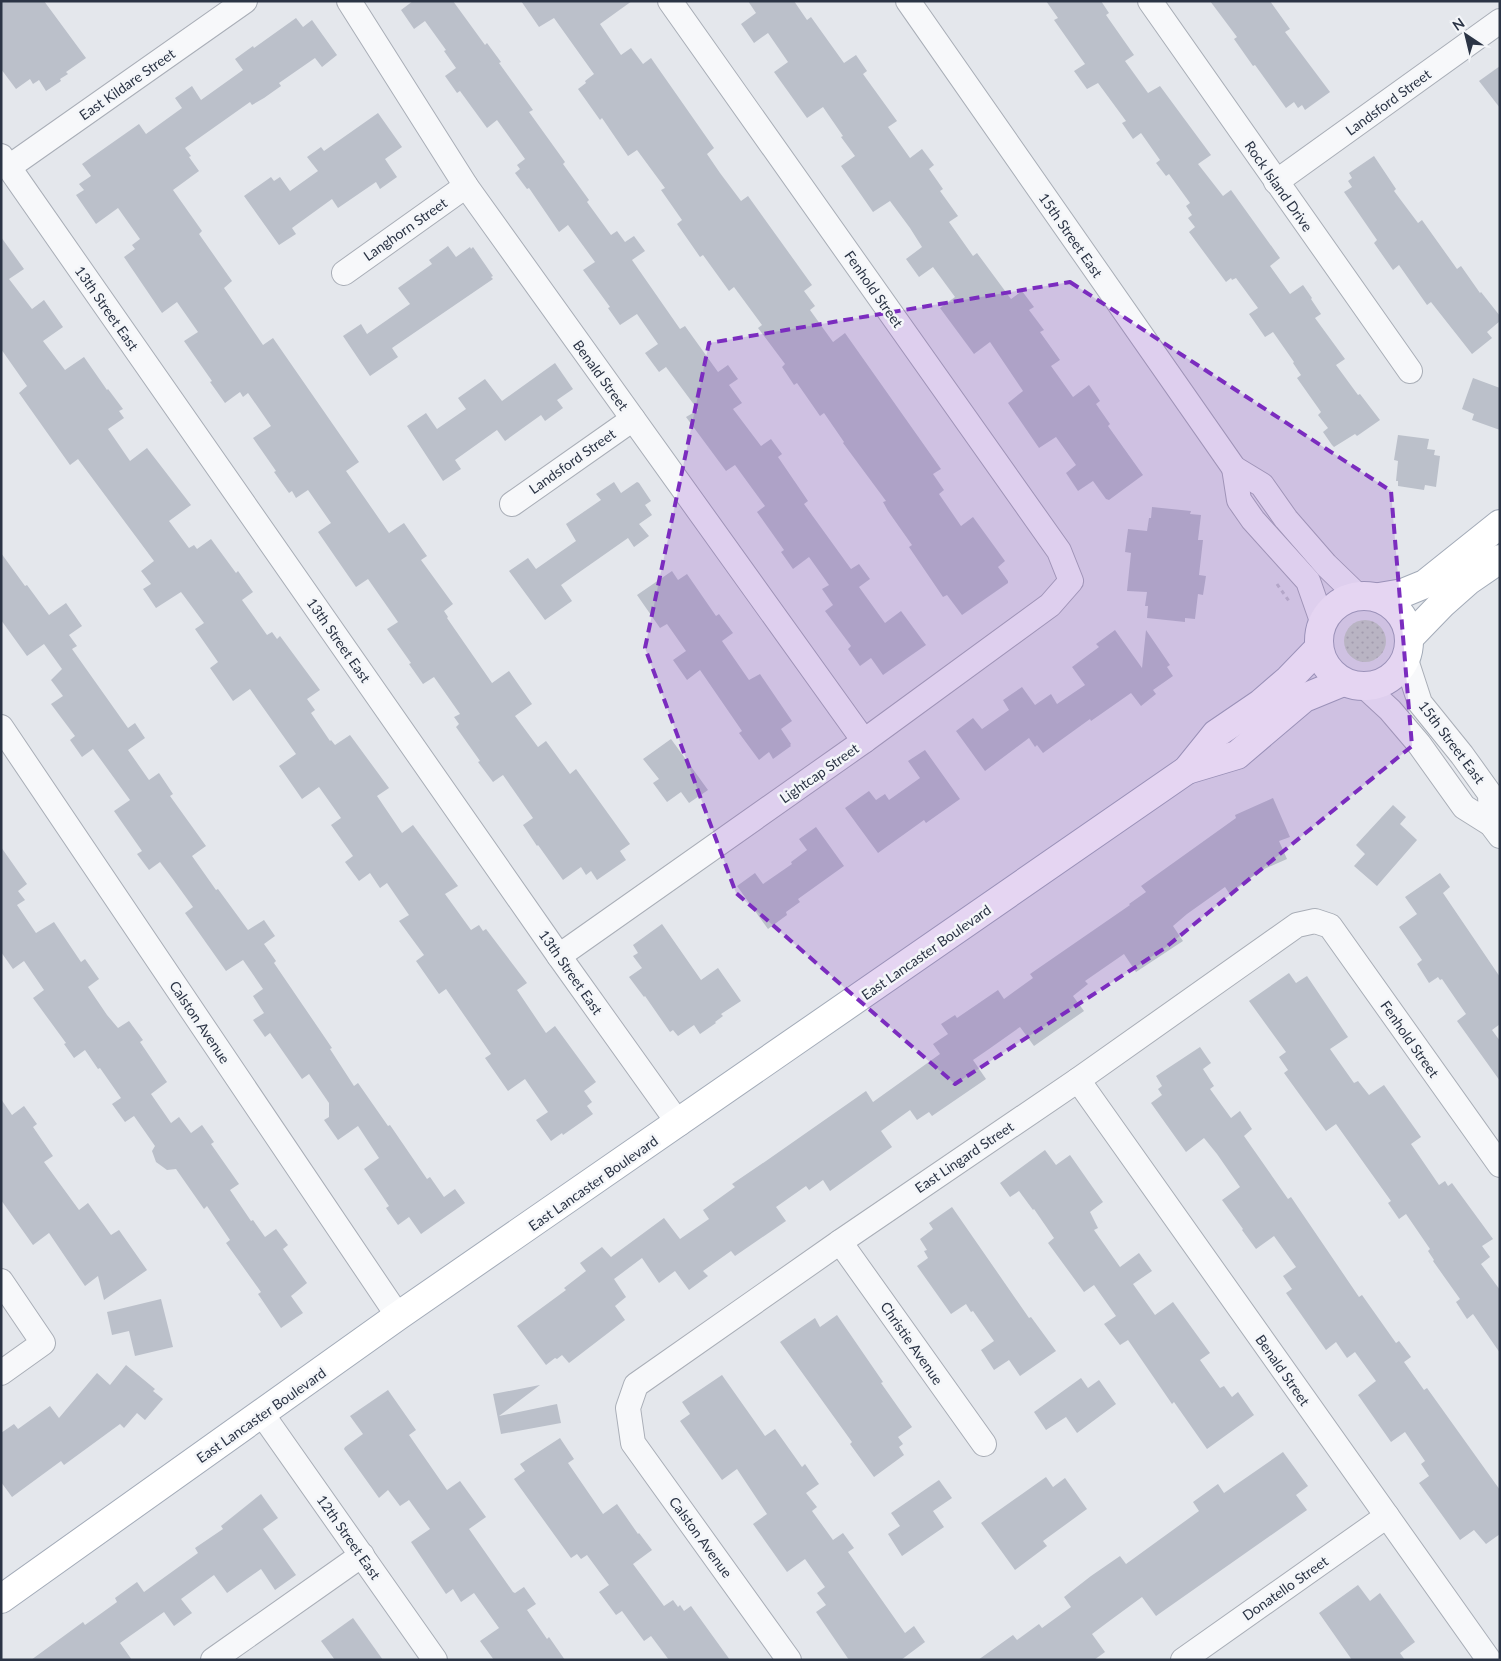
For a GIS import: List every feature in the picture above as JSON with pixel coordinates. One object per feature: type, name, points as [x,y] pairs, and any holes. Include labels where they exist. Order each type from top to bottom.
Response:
[{"type":"main road","points":[[1500,524],[1425,584],[1403,593],[1344,600],[1322,621],[1318,648],[1331,670],[1354,684],[1381,684],[1396,673],[1408,648],[1442,604],[1468,581],[1500,558]]},
{"type":"main road","points":[[1368,596],[1394,606],[1404,620],[1408,648]]},
{"type":"main road","name":"East Lancaster Boulevard","points":[[1,1599],[398,1316],[679,1124],[1187,770],[1216,734],[1260,704],[1289,679],[1318,648]]},
{"type":"main road","name":"East Lancaster Boulevard","points":[[1187,770],[1237,755],[1304,698],[1354,684]]},
{"type":"street","name":"East Kildare Street","points":[[5,161],[245,1]]},
{"type":"street","name":"Benald Street","points":[[349,1],[466,186],[864,741]]},
{"type":"street","name":"Fenhold Street","points":[[670,1],[1059,552],[1071,581]]},
{"type":"street","name":"15th Street East","points":[[908,1],[1234,468],[1262,485],[1286,518],[1326,565],[1368,596]]},
{"type":"street","name":"Rock Island Drive","points":[[1150,1],[1410,371]]},
{"type":"street","name":"Landsford Street","points":[[1276,182],[1500,22]]},
{"type":"street","name":"13th Street East","points":[[5,161],[559,956],[679,1124]]},
{"type":"street","name":"Langhorn Street","points":[[344,273],[466,186]]},
{"type":"street","name":"Landsford Street","points":[[512,504],[633,419]]},
{"type":"street","name":"15th Street East","points":[[1234,468],[1239,500],[1254,520],[1308,581],[1322,621]]},
{"type":"street","name":"Lightcap Street","points":[[559,956],[864,741],[1050,605],[1071,581]]},
{"type":"street","name":"15th Street East","points":[[1408,648],[1420,702],[1490,794],[1495,830]]},
{"type":"street","name":"15th Street East","points":[[1354,684],[1390,710],[1419,744],[1464,806],[1495,830]]},
{"type":"street","name":"Calston Avenue","points":[[1,727],[398,1316]]},
{"type":"street","name":"Fenhold Street","points":[[1315,921],[1330,926],[1500,1164]]},
{"type":"street","name":"East Lingard Street","points":[[628,1408],[636,1384],[1078,1080],[1297,925],[1315,921]]},
{"type":"street","name":"Benald Street","points":[[1078,1080],[1489,1660]]},
{"type":"street","name":"Christie Avenue","points":[[840,1242],[984,1444]]},
{"type":"street","points":[[1,1281],[43,1343],[1,1373]]},
{"type":"street","name":"Calston Avenue","points":[[628,1408],[633,1442],[788,1660]]},
{"type":"street","name":"12th Street East","points":[[262,1414],[435,1660]]},
{"type":"street","name":"Donatello Street","points":[[1183,1660],[1387,1516]]},
{"type":"street","points":[[213,1660],[362,1555]]},
{"type":"path","points":[[1272,576],[1293,607]]},
{"type":"highlighted area","points":[[1070,282],[1391,491],[1412,746],[1165,948],[955,1084],[736,893],[645,648],[709,343]]},
{"type":"green space","points":[[1369,620],[1377,623],[1383,629],[1386,641],[1383,653],[1377,659],[1361,662],[1353,659],[1347,653],[1344,637],[1347,629],[1353,623]]},
{"type":"building","points":[[1,1],[44,1],[86,58],[66,72],[68,74],[60,79],[61,81],[46,91],[39,80],[33,84],[30,79],[16,89],[1,69]]},
{"type":"building","points":[[413,1],[453,1],[485,45],[487,43],[533,110],[529,112],[565,162],[563,164],[611,235],[617,231],[625,242],[634,236],[645,251],[632,260],[680,329],[685,326],[718,372],[728,365],[738,379],[729,385],[742,403],[733,409],[761,446],[771,439],[782,454],[778,457],[808,501],[804,504],[851,569],[859,564],[870,579],[859,587],[885,623],[901,611],[926,645],[883,675],[871,658],[860,666],[848,649],[851,646],[825,611],[833,605],[822,589],[829,585],[809,557],[793,569],[781,552],[784,550],[757,512],[765,506],[735,465],[726,471],[686,417],[698,410],[666,367],[659,372],[645,353],[658,344],[637,314],[620,325],[608,308],[610,307],[583,270],[595,262],[568,225],[559,232],[529,188],[527,189],[515,173],[520,169],[517,165],[525,159],[497,120],[487,128],[460,91],[457,93],[445,76],[456,68],[444,51],[446,50],[425,21],[414,29],[401,10]]},
{"type":"building","points":[[521,1],[632,1],[600,24],[621,55],[631,48],[643,64],[651,58],[714,148],[707,154],[720,173],[741,201],[748,196],[812,285],[804,291],[815,306],[810,310],[833,342],[845,333],[941,469],[933,474],[944,490],[939,494],[961,526],[973,517],[1005,561],[998,567],[1008,583],[962,615],[947,595],[943,597],[909,547],[912,545],[888,511],[883,502],[886,501],[843,443],[824,413],[820,416],[797,383],[794,385],[782,367],[785,364],[758,328],[762,325],[734,287],[729,291],[703,255],[700,257],[677,224],[682,220],[661,190],[665,188],[637,150],[628,156],[602,118],[600,120],[578,89],[594,74],[554,18],[539,27]]},
{"type":"building","points":[[748,1],[794,1],[807,20],[811,17],[844,63],[856,55],[867,71],[863,74],[897,121],[888,127],[910,158],[922,149],[934,165],[929,169],[943,189],[940,191],[958,216],[949,222],[973,256],[977,253],[1011,299],[1022,291],[1034,307],[1029,310],[1044,330],[1040,332],[1060,360],[1051,366],[1073,397],[1089,385],[1100,401],[1096,404],[1110,424],[1108,426],[1143,475],[1109,500],[1106,499],[1093,481],[1078,491],[1066,473],[1076,465],[1056,437],[1039,448],[1008,403],[1023,391],[990,342],[974,354],[940,308],[955,297],[933,267],[919,277],[906,259],[922,247],[910,228],[890,201],[873,212],[841,166],[855,156],[823,107],[807,118],[774,72],[788,62],[768,33],[754,43],[741,24],[756,13]]},
{"type":"building","points":[[1046,1],[1101,1],[1109,13],[1106,15],[1134,55],[1125,61],[1148,93],[1160,86],[1211,155],[1198,164],[1223,196],[1231,190],[1280,258],[1270,266],[1290,294],[1303,285],[1321,314],[1315,318],[1345,359],[1336,365],[1358,395],[1360,394],[1380,420],[1357,436],[1355,434],[1334,447],[1332,445],[1323,432],[1328,428],[1318,415],[1321,412],[1297,378],[1301,375],[1294,362],[1273,332],[1265,337],[1249,314],[1258,308],[1236,278],[1232,280],[1231,278],[1226,282],[1189,232],[1195,227],[1188,218],[1192,215],[1186,206],[1190,203],[1169,174],[1166,176],[1156,163],[1160,160],[1141,133],[1133,139],[1122,123],[1126,121],[1098,83],[1087,89],[1074,71],[1085,64],[1054,20],[1058,18]]},
{"type":"building","points":[[1210,1],[1270,1],[1290,29],[1285,32],[1330,92],[1305,110],[1302,105],[1298,108],[1294,102],[1286,108],[1255,65],[1253,66],[1234,39],[1237,37]]},
{"type":"building","points":[[296,18],[303,27],[312,20],[337,55],[322,67],[315,58],[279,83],[281,86],[264,98],[252,105],[250,102],[185,148],[199,171],[173,190],[202,231],[199,234],[232,281],[224,288],[263,345],[273,338],[359,462],[346,471],[389,533],[404,523],[427,556],[421,560],[453,604],[444,611],[447,618],[492,683],[509,671],[532,704],[515,716],[538,747],[546,741],[570,774],[576,769],[630,844],[620,851],[626,860],[597,880],[591,871],[586,875],[581,867],[563,880],[537,846],[523,825],[533,818],[503,775],[493,782],[456,727],[459,724],[454,717],[460,714],[434,677],[423,684],[387,629],[398,622],[368,579],[356,587],[318,532],[331,523],[308,490],[296,498],[292,491],[289,493],[274,472],[276,471],[253,438],[271,426],[248,393],[243,397],[240,392],[225,403],[184,341],[198,332],[177,302],[162,313],[124,257],[135,249],[132,245],[140,239],[118,208],[96,224],[76,195],[84,190],[79,184],[91,176],[82,164],[139,124],[146,134],[182,108],[175,98],[192,86],[201,100],[243,70],[235,59]]},
{"type":"building","points":[[1500,66],[1500,108],[1479,81]]},
{"type":"building","points":[[378,113],[402,147],[385,159],[397,177],[380,189],[376,182],[338,208],[332,199],[292,228],[296,234],[279,245],[244,196],[271,177],[274,181],[280,177],[290,191],[318,171],[307,157],[321,147],[324,151]]},
{"type":"building","points":[[1374,156],[1396,189],[1394,191],[1418,223],[1422,220],[1457,269],[1461,266],[1480,293],[1500,316],[1500,321],[1487,332],[1492,338],[1472,354],[1431,302],[1427,305],[1399,265],[1393,270],[1374,243],[1377,240],[1344,192],[1352,187],[1348,181],[1352,178],[1349,173]]},
{"type":"building","points":[[1,237],[24,269],[9,279],[32,309],[44,300],[63,327],[43,341],[65,370],[84,357],[123,409],[119,411],[124,418],[108,429],[130,461],[147,448],[191,505],[169,521],[189,548],[194,545],[197,549],[211,539],[236,573],[238,571],[253,592],[242,600],[267,635],[272,632],[277,639],[280,636],[320,690],[307,699],[315,710],[311,713],[330,741],[335,745],[350,735],[389,788],[377,796],[402,833],[413,825],[458,886],[445,894],[471,930],[479,925],[483,931],[486,929],[527,983],[517,990],[546,1033],[555,1026],[596,1082],[584,1091],[592,1102],[587,1106],[593,1114],[563,1135],[562,1133],[551,1141],[536,1120],[548,1112],[525,1079],[508,1091],[485,1058],[491,1054],[446,989],[439,994],[416,961],[424,955],[399,921],[409,915],[387,883],[380,888],[370,873],[359,881],[345,862],[353,856],[331,825],[341,818],[319,787],[302,799],[279,766],[296,754],[250,689],[233,701],[210,668],[218,662],[195,629],[204,623],[181,592],[156,608],[143,589],[151,584],[141,571],[154,561],[78,459],[70,465],[19,393],[27,386],[1,349]]},
{"type":"building","points":[[448,246],[456,257],[470,247],[471,249],[473,247],[493,276],[491,277],[493,279],[392,348],[398,357],[370,376],[343,336],[361,324],[367,334],[410,304],[398,288],[432,264],[429,260]]},
{"type":"building","points":[[555,363],[573,389],[557,400],[563,408],[545,421],[541,415],[505,441],[497,430],[455,460],[461,469],[443,481],[407,426],[426,413],[437,429],[466,409],[458,398],[485,379],[502,401]]},
{"type":"building","points":[[1473,378],[1500,388],[1500,430],[1472,420],[1474,414],[1462,409]]},
{"type":"building","points":[[1398,435],[1429,439],[1427,449],[1435,450],[1434,455],[1440,456],[1436,487],[1425,485],[1424,490],[1398,486],[1398,481],[1396,481],[1398,461],[1394,460]]},
{"type":"building","points":[[614,482],[621,493],[637,482],[639,483],[651,501],[645,505],[652,515],[639,524],[649,536],[634,547],[628,538],[561,585],[572,601],[545,620],[509,571],[528,558],[536,569],[576,541],[566,524],[601,500],[596,494]]},
{"type":"building","points":[[1152,507],[1191,511],[1190,514],[1201,515],[1198,540],[1203,540],[1199,575],[1206,576],[1203,595],[1198,594],[1195,619],[1185,618],[1185,622],[1147,618],[1148,606],[1145,606],[1147,592],[1127,591],[1131,553],[1125,552],[1128,529],[1147,531]]},
{"type":"building","points":[[1,553],[49,615],[66,603],[82,626],[69,635],[77,646],[72,649],[128,728],[135,723],[145,738],[128,750],[149,780],[159,773],[173,794],[170,796],[206,846],[192,856],[248,930],[264,920],[275,936],[264,944],[276,961],[274,963],[332,1048],[330,1049],[354,1086],[358,1083],[427,1179],[430,1177],[444,1197],[455,1189],[465,1203],[421,1234],[409,1217],[398,1225],[386,1208],[389,1206],[364,1169],[379,1158],[358,1126],[338,1140],[324,1120],[329,1117],[329,1103],[309,1074],[302,1079],[270,1033],[265,1037],[253,1020],[264,1013],[253,996],[263,989],[243,960],[226,971],[185,913],[193,907],[160,862],[149,870],[137,854],[142,851],[114,811],[130,800],[93,749],[82,757],[70,740],[75,736],[51,704],[63,696],[51,680],[62,669],[44,644],[27,656],[1,620]]},
{"type":"building","points":[[672,571],[678,580],[687,574],[716,616],[719,614],[733,633],[722,641],[749,680],[760,674],[792,721],[781,729],[791,746],[773,759],[769,752],[759,760],[739,733],[742,731],[700,670],[687,680],[673,660],[686,651],[667,624],[660,628],[637,595]]},
{"type":"building","points":[[1115,630],[1142,668],[1146,630],[1170,665],[1167,667],[1173,676],[1153,690],[1156,694],[1141,706],[1131,693],[1091,721],[1090,719],[1043,753],[1037,745],[1035,747],[1029,738],[985,771],[956,731],[973,718],[982,729],[1009,710],[1003,700],[1022,687],[1035,705],[1051,694],[1057,704],[1085,685],[1072,667],[1099,647],[1096,644]]},
{"type":"building","points":[[671,739],[708,790],[689,803],[681,792],[667,802],[653,783],[659,779],[643,759]]},
{"type":"building","points":[[925,750],[960,799],[926,823],[924,820],[878,853],[845,808],[869,791],[876,800],[885,794],[889,800],[920,778],[908,761]]},
{"type":"building","points":[[1273,798],[1290,837],[1279,841],[1287,859],[1262,870],[1229,893],[1225,887],[1187,914],[1173,926],[1183,941],[1136,972],[1124,954],[1085,981],[1088,984],[1073,996],[1084,1011],[1034,1046],[1020,1027],[973,1060],[986,1079],[932,1116],[929,1112],[917,1120],[910,1110],[881,1131],[892,1147],[830,1191],[823,1180],[809,1190],[806,1186],[776,1207],[786,1221],[735,1256],[731,1251],[703,1271],[708,1276],[689,1290],[675,1271],[659,1283],[642,1258],[614,1279],[626,1297],[615,1306],[625,1320],[569,1363],[562,1355],[546,1365],[517,1326],[566,1290],[564,1288],[586,1271],[580,1263],[602,1247],[611,1257],[664,1218],[680,1239],[709,1219],[703,1210],[735,1187],[732,1184],[866,1091],[873,1102],[940,1054],[933,1044],[948,1034],[941,1024],[955,1015],[957,1018],[998,990],[1004,999],[1033,978],[1030,974],[1130,905],[1146,892],[1141,886],[1236,818],[1235,815]]},
{"type":"building","points":[[1393,805],[1406,817],[1400,824],[1417,840],[1377,886],[1354,866],[1365,854],[1356,845]]},
{"type":"building","points":[[816,827],[844,866],[798,899],[800,902],[786,912],[787,915],[768,929],[737,886],[755,873],[763,884],[792,864],[791,862],[807,850],[799,839]]},
{"type":"building","points":[[1,847],[27,884],[18,891],[25,900],[17,905],[36,933],[54,922],[81,962],[85,959],[99,979],[88,987],[107,1015],[118,1028],[129,1021],[143,1040],[140,1042],[167,1082],[151,1094],[171,1123],[179,1117],[191,1133],[202,1125],[214,1142],[211,1144],[239,1184],[230,1190],[251,1221],[253,1220],[265,1237],[276,1229],[288,1245],[283,1249],[307,1283],[291,1296],[303,1313],[281,1328],[258,1294],[261,1292],[226,1243],[230,1240],[207,1206],[204,1209],[176,1169],[167,1170],[156,1162],[152,1151],[155,1146],[134,1116],[125,1122],[112,1104],[121,1098],[85,1050],[74,1058],[64,1044],[66,1043],[33,998],[44,990],[24,961],[13,969],[1,952]]},
{"type":"building","points":[[1440,873],[1450,887],[1443,893],[1500,977],[1500,1024],[1492,1030],[1500,1041],[1500,1081],[1457,1021],[1466,1014],[1442,979],[1440,980],[1438,977],[1429,983],[1417,964],[1422,960],[1399,927],[1417,914],[1405,897]]},
{"type":"building","points":[[662,924],[701,980],[718,968],[741,1001],[721,1014],[723,1016],[716,1023],[700,1034],[694,1025],[678,1036],[673,1030],[670,1032],[629,977],[642,968],[633,956],[638,953],[633,945]]},
{"type":"building","points":[[1289,973],[1296,983],[1307,976],[1348,1037],[1330,1049],[1354,1083],[1358,1081],[1369,1095],[1384,1085],[1421,1137],[1411,1144],[1439,1185],[1445,1181],[1448,1186],[1452,1183],[1493,1239],[1482,1246],[1490,1257],[1481,1264],[1500,1290],[1500,1353],[1473,1314],[1467,1319],[1456,1302],[1460,1299],[1433,1261],[1428,1251],[1430,1249],[1406,1214],[1399,1219],[1388,1203],[1391,1201],[1336,1124],[1326,1131],[1284,1073],[1288,1070],[1279,1057],[1286,1052],[1249,1001]]},
{"type":"building","points":[[1200,1047],[1211,1063],[1203,1069],[1214,1086],[1210,1089],[1231,1118],[1240,1111],[1252,1129],[1244,1136],[1288,1199],[1291,1197],[1359,1297],[1362,1295],[1396,1343],[1399,1341],[1411,1357],[1404,1362],[1424,1390],[1427,1388],[1500,1490],[1500,1534],[1486,1544],[1474,1530],[1460,1540],[1419,1483],[1429,1476],[1421,1464],[1425,1461],[1405,1432],[1391,1442],[1358,1395],[1376,1381],[1355,1352],[1347,1358],[1336,1342],[1326,1350],[1286,1293],[1292,1289],[1283,1276],[1296,1267],[1274,1236],[1256,1249],[1242,1230],[1222,1200],[1240,1187],[1217,1154],[1204,1138],[1186,1152],[1151,1103],[1162,1095],[1158,1089],[1162,1086],[1156,1076]]},
{"type":"building","points":[[1,1099],[12,1115],[24,1106],[37,1124],[33,1127],[53,1156],[44,1162],[79,1210],[88,1203],[111,1235],[119,1230],[147,1270],[104,1300],[98,1276],[85,1286],[49,1233],[33,1245],[1,1200]]},
{"type":"building","points":[[1045,1150],[1056,1165],[1070,1155],[1103,1202],[1090,1212],[1098,1228],[1094,1230],[1120,1267],[1139,1253],[1152,1271],[1133,1284],[1155,1315],[1173,1302],[1210,1353],[1200,1360],[1220,1388],[1224,1386],[1232,1397],[1238,1392],[1254,1415],[1207,1449],[1174,1402],[1172,1404],[1128,1340],[1120,1345],[1104,1324],[1116,1316],[1094,1285],[1084,1292],[1048,1243],[1054,1238],[1034,1209],[1019,1191],[1010,1197],[1000,1183]]},
{"type":"building","points":[[952,1207],[1029,1318],[1031,1317],[1056,1351],[1020,1376],[1009,1360],[994,1370],[981,1350],[994,1341],[973,1311],[971,1312],[966,1304],[951,1314],[917,1266],[928,1258],[924,1251],[927,1250],[920,1239],[933,1229],[929,1223]]},
{"type":"building","points":[[161,1299],[173,1347],[135,1356],[129,1331],[112,1335],[107,1312]]},
{"type":"building","points":[[837,1315],[912,1427],[898,1437],[903,1444],[899,1447],[904,1455],[874,1477],[850,1444],[852,1442],[780,1342],[815,1318],[820,1327]]},
{"type":"building","points":[[126,1365],[155,1389],[153,1391],[163,1399],[145,1420],[137,1413],[124,1428],[120,1424],[64,1465],[61,1461],[12,1497],[1,1482],[1,1433],[14,1424],[18,1429],[50,1406],[59,1418],[97,1373],[110,1385]]},
{"type":"building","points":[[722,1375],[765,1436],[775,1429],[802,1467],[805,1464],[819,1484],[806,1493],[817,1507],[812,1511],[833,1540],[843,1533],[854,1548],[848,1552],[905,1633],[914,1626],[925,1642],[901,1660],[849,1660],[816,1612],[826,1605],[817,1593],[825,1587],[805,1559],[787,1572],[753,1524],[767,1514],[737,1469],[722,1480],[680,1421],[690,1414],[682,1402]]},
{"type":"building","points":[[1081,1378],[1088,1388],[1099,1380],[1116,1404],[1077,1433],[1066,1417],[1046,1430],[1034,1412]]},
{"type":"building","points":[[540,1385],[499,1416],[557,1404],[561,1423],[501,1434],[493,1394]]},
{"type":"building","points":[[388,1390],[416,1430],[409,1435],[447,1490],[460,1481],[486,1517],[469,1529],[513,1592],[515,1593],[524,1587],[536,1604],[527,1610],[547,1639],[549,1637],[565,1660],[494,1660],[480,1641],[499,1628],[474,1593],[461,1602],[453,1589],[446,1594],[411,1542],[430,1529],[409,1500],[400,1506],[388,1490],[379,1498],[344,1449],[363,1434],[350,1416]]},
{"type":"building","points":[[560,1438],[574,1459],[568,1463],[603,1514],[617,1504],[652,1550],[633,1564],[664,1606],[673,1600],[684,1611],[691,1606],[730,1660],[669,1660],[651,1636],[644,1641],[622,1611],[616,1615],[599,1592],[609,1585],[587,1555],[581,1559],[577,1554],[571,1558],[514,1479],[525,1471],[520,1464]]},
{"type":"building","points":[[1283,1452],[1308,1486],[1296,1495],[1307,1510],[1156,1616],[1142,1597],[1092,1634],[1105,1652],[1094,1660],[978,1660],[1013,1635],[1017,1640],[1039,1624],[1042,1628],[1071,1607],[1064,1597],[1120,1556],[1126,1564],[1199,1511],[1193,1502],[1218,1484],[1224,1493]]},
{"type":"building","points":[[1046,1477],[1053,1487],[1065,1478],[1087,1509],[1043,1541],[1047,1546],[1015,1570],[981,1523]]},
{"type":"building","points":[[939,1480],[952,1498],[933,1511],[944,1527],[902,1556],[888,1534],[900,1526],[891,1513]]},
{"type":"building","points":[[261,1494],[278,1518],[263,1529],[296,1575],[275,1590],[261,1569],[227,1593],[214,1575],[181,1599],[192,1613],[174,1626],[164,1612],[120,1643],[132,1660],[31,1660],[83,1622],[85,1625],[117,1602],[115,1598],[137,1582],[144,1592],[198,1553],[195,1548],[223,1529],[221,1526]]},
{"type":"building","points":[[1358,1585],[1370,1601],[1380,1593],[1415,1642],[1400,1653],[1405,1660],[1352,1660],[1319,1613]]},
{"type":"building","points":[[353,1618],[383,1660],[335,1660],[321,1641]]}]
